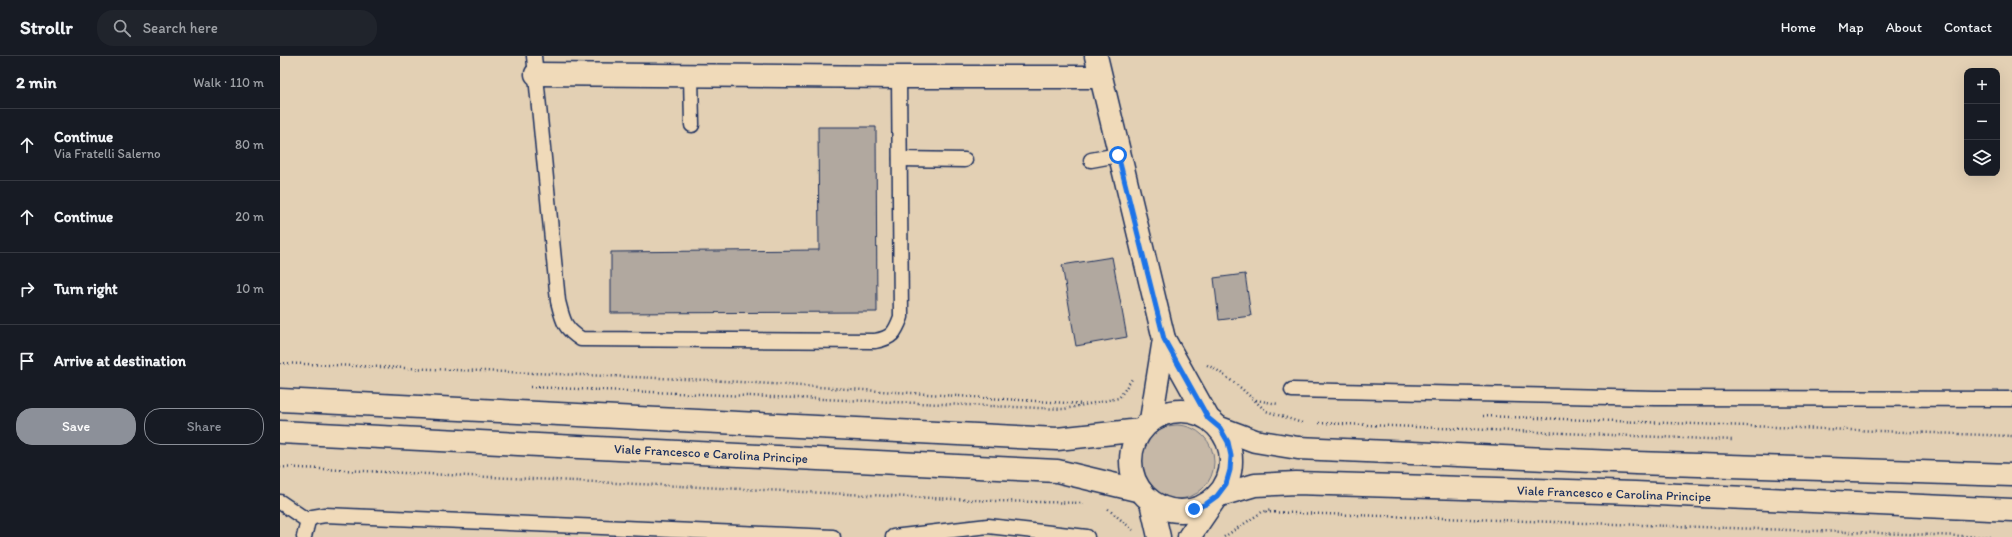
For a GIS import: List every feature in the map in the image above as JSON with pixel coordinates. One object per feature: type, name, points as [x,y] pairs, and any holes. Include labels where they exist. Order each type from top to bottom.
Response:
[{"type":"street","points":[[535,65],[691,75],[899,77],[1098,66],[1118,155],[1164,339],[1146,425],[1134,443],[1131,459],[1133,476],[1146,496],[1159,537]]},
{"type":"street","name":"Viale Francesco e Carolina Principe","points":[[280,432],[1057,471],[1146,496],[1165,508],[1180,511],[1194,509],[1206,504],[1217,496],[1226,484],[1230,470],[1231,456],[1228,442],[1214,423],[1164,339]]},
{"type":"street","points":[[280,400],[1057,439],[1146,425],[1164,414],[1178,410],[1193,412],[1254,441],[1298,448],[1644,464],[2012,475]]},
{"type":"street","name":"Viale Francesco e Carolina Principe","points":[[1217,496],[1255,485],[1296,483],[1643,493],[2012,510]]},
{"type":"street","points":[[1189,537],[1217,496]]},
{"type":"lane","points":[[535,65],[558,301],[562,317],[569,331],[582,339],[875,341],[887,339],[896,330],[901,316],[899,77]]},
{"type":"lane","points":[[691,75],[692,125]]},
{"type":"lane","points":[[1091,160],[1118,155]]},
{"type":"lane","points":[[900,159],[965,160]]},
{"type":"lane","points":[[1292,390],[1655,398],[2012,399]]},
{"type":"lane","points":[[280,502],[308,520]]},
{"type":"lane","points":[[308,520],[318,516],[334,515],[833,537]]},
{"type":"lane","points":[[304,537],[308,520]]},
{"type":"lane","points":[[893,537],[988,526],[1087,537]]},
{"type":"path","points":[[280,363],[709,380],[1086,404]]},
{"type":"path","points":[[1202,364],[1217,370],[1254,400],[1266,412],[1307,423]]},
{"type":"path","points":[[527,387],[1064,409],[1118,398],[1133,379]]},
{"type":"path","points":[[1254,400],[1285,405]]},
{"type":"path","points":[[1479,416],[2012,436]]},
{"type":"path","points":[[1315,423],[1741,441]]},
{"type":"path","points":[[280,467],[995,501],[1087,503]]},
{"type":"path","points":[[1102,504],[1134,531]]},
{"type":"path","points":[[1224,537],[1262,512],[1992,537]]},
{"type":"shaded area","points":[[1177,425],[1198,431],[1208,441],[1214,462],[1208,483],[1198,493],[1177,499],[1156,493],[1146,483],[1140,462],[1146,441],[1156,431]]},
{"type":"building","points":[[818,127],[876,127],[877,312],[611,313],[611,252],[819,250]]},
{"type":"building","points":[[1112,257],[1127,337],[1076,346],[1062,265]]},
{"type":"building","points":[[1245,274],[1251,316],[1219,320],[1214,278]]},
{"type":"route","points":[[1118,155],[1164,339],[1208,418],[1220,428],[1228,442],[1231,456],[1230,470],[1226,484],[1217,496],[1206,504],[1194,509]]}]
